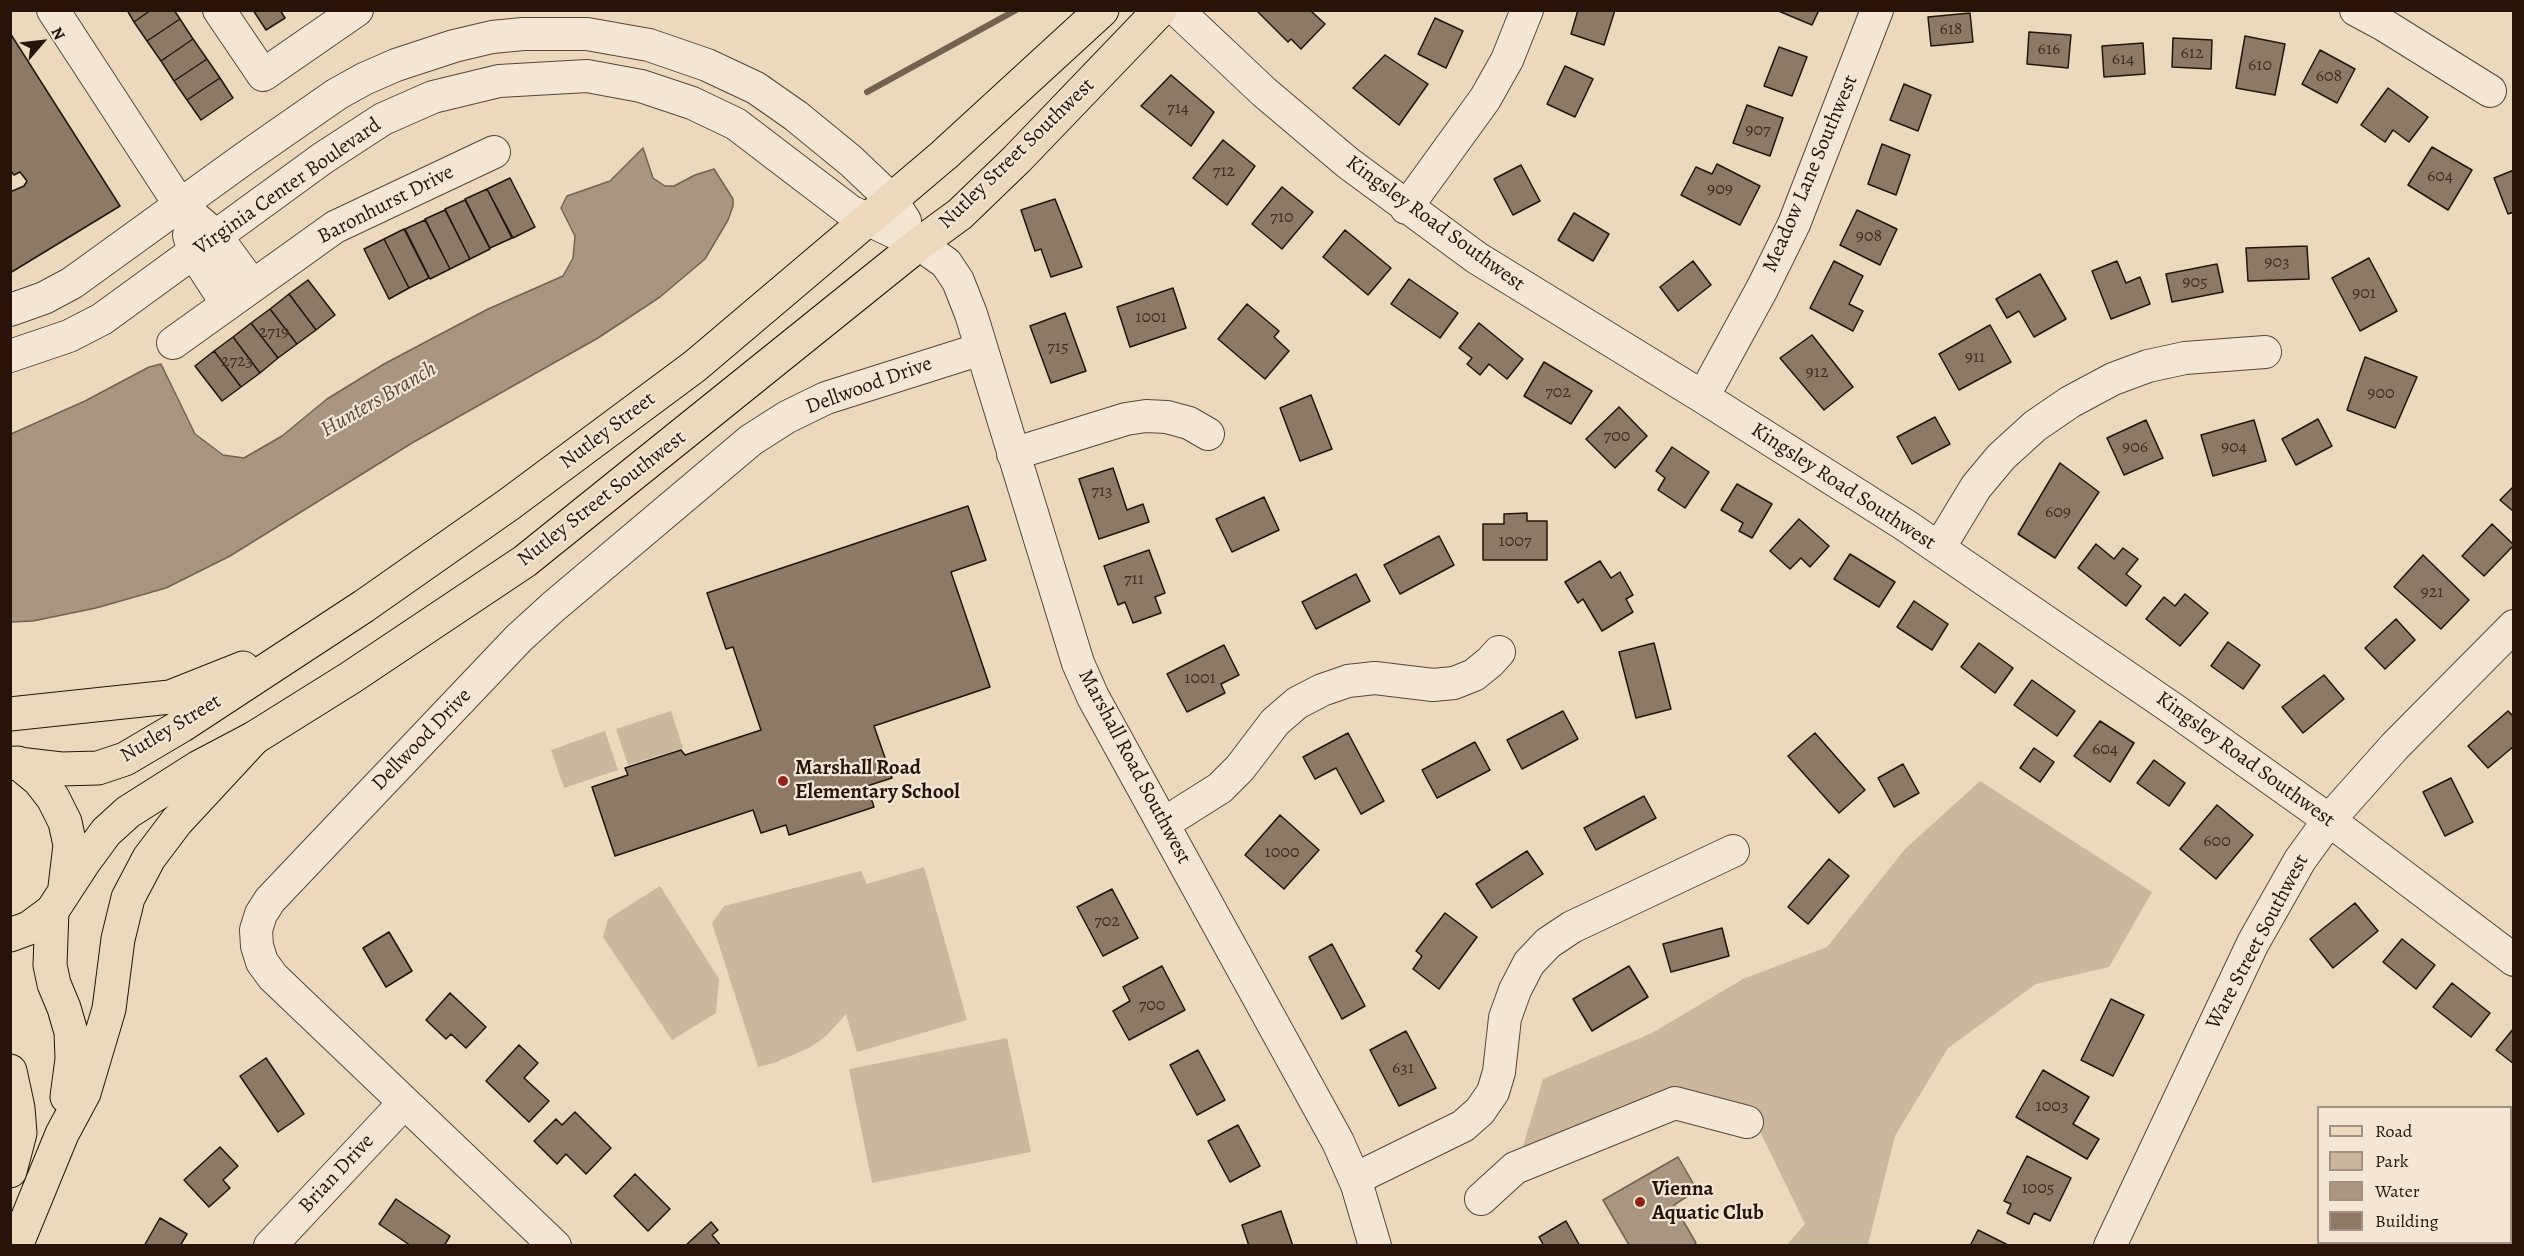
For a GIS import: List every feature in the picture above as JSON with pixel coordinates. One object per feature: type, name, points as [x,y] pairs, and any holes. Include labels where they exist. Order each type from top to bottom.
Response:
[{"type":"main road","points":[[891,199],[944,155],[1102,10]]},
{"type":"main road","name":"Nutley Street Southwest","points":[[10,935],[28,928],[58,903],[89,854],[106,832],[128,812],[199,767],[254,738],[350,678],[525,561],[973,202],[1118,57],[1160,10]]},
{"type":"main road","name":"Nutley Street","points":[[14,763],[61,769],[98,768],[125,759],[181,726],[309,642],[508,505],[695,366],[891,199]]},
{"type":"main road","name":"Nutley Street","points":[[10,714],[170,697],[309,642]]},
{"type":"main road","points":[[15,1245],[62,1134],[84,1092],[109,1009],[118,939],[128,898],[149,858],[177,821],[254,738]]},
{"type":"main road","name":"Nutley Street","points":[[14,763],[39,780],[53,798],[65,822],[70,845],[70,866],[58,903],[50,965],[54,984],[71,1032],[72,1059],[62,1134]]},
{"type":"main road","points":[[10,1071],[18,1108],[20,1133],[10,1171]]},
{"type":"street","points":[[52,10],[205,245],[227,304]]},
{"type":"street","points":[[219,10],[263,75],[357,10]]},
{"type":"street","name":"Kingsley Road Southwest","points":[[1177,10],[1264,92],[1407,208],[1477,258],[1702,397],[1939,548],[2176,711],[2329,820],[2514,960]]},
{"type":"street","points":[[1407,208],[1485,99],[1507,60],[1527,10]]},
{"type":"street","name":"Meadow Lane Southwest","points":[[1702,397],[1762,289],[1794,224],[1877,10]]},
{"type":"street","points":[[2356,10],[2490,91]]},
{"type":"street","points":[[10,310],[44,298],[72,283],[337,94],[364,79],[496,24],[549,22],[587,34],[649,45],[707,65],[756,88],[796,116],[851,161],[891,199],[919,244]]},
{"type":"street","name":"Virginia Center Boulevard","points":[[10,356],[69,336],[102,319],[323,158],[357,135],[405,108],[461,88],[500,81],[587,76],[641,86],[692,103],[725,119],[770,148],[849,211],[919,244]]},
{"type":"street","name":"Baronhurst Drive","points":[[173,343],[335,228],[494,152]]},
{"type":"street","name":"Marshall Road Southwest","points":[[919,244],[946,263],[958,281],[971,314],[1078,663],[1093,697],[1316,1101],[1356,1179],[1375,1245]]},
{"type":"street","points":[[205,245],[252,285]]},
{"type":"street","name":"Dellwood Drive","points":[[555,1245],[273,977],[262,962],[257,946],[256,930],[261,914],[270,900],[519,638],[751,440],[787,417],[826,398],[981,349]]},
{"type":"street","points":[[1939,548],[1976,487],[2001,457],[2035,426],[2070,402],[2113,379],[2148,366],[2185,358],[2265,352]]},
{"type":"street","points":[[1013,454],[1126,419],[1146,416],[1167,417],[1189,423],[1208,434]]},
{"type":"street","name":"Ware Street Southwest","points":[[2110,1245],[2253,943],[2300,860],[2329,820],[2395,746],[2514,626]]},
{"type":"street","points":[[1163,824],[1220,788],[1240,768],[1275,722],[1297,704],[1322,690],[1348,681],[1375,678],[1433,686],[1454,683],[1474,675],[1499,652]]},
{"type":"street","points":[[1356,1179],[1463,1126],[1480,1111],[1493,1092],[1499,1072],[1505,1018],[1515,990],[1529,963],[1548,943],[1572,927],[1733,851]]},
{"type":"street","name":"Brian Drive","points":[[270,1245],[404,1102]]},
{"type":"street","points":[[1481,1198],[1515,1168],[1675,1103],[1747,1122]]},
{"type":"green space","points":[[671,711],[683,748],[628,765],[616,729]]},
{"type":"green space","points":[[605,731],[618,770],[564,788],[551,750]]},
{"type":"green space","points":[[1980,781],[2152,892],[2109,967],[2036,984],[1948,1048],[1895,1136],[1868,1245],[1787,1245],[1805,1224],[1751,1113],[1685,1094],[1521,1153],[1543,1079],[1652,1033],[1743,979],[1827,947],[1905,849]]},
{"type":"green space","points":[[924,867],[967,1020],[857,1052],[846,1014],[826,1036],[809,1048],[774,1063],[758,1067],[712,923],[724,906],[861,871],[867,884]]},
{"type":"green space","points":[[660,886],[719,979],[716,1013],[672,1040],[603,937],[608,919]]},
{"type":"green space","points":[[1007,1038],[1031,1152],[872,1183],[849,1069]]},
{"type":"water","points":[[643,148],[653,178],[665,186],[674,186],[695,175],[714,169],[733,199],[728,220],[705,259],[660,297],[598,338],[412,443],[230,556],[166,588],[96,608],[33,621],[11,622],[11,434],[85,401],[149,367],[161,364],[195,434],[223,455],[244,458],[282,436],[327,399],[384,364],[488,309],[563,276],[573,258],[575,236],[561,208],[567,196],[610,181]]},
{"type":"water","name":"Vienna Aquatic Club","points":[[1678,1157],[1697,1190],[1674,1205],[1696,1243],[1692,1246],[1629,1245],[1603,1200]]},
{"type":"building","points":[[127,10],[151,10],[134,22]]},
{"type":"building","points":[[151,10],[174,10],[180,19],[147,41],[134,22]]},
{"type":"building","points":[[253,10],[280,10],[285,18],[266,30]]},
{"type":"building","points":[[1256,10],[1310,10],[1325,24],[1301,49],[1291,39],[1288,42]]},
{"type":"building","points":[[1578,10],[1615,10],[1604,45],[1571,34]]},
{"type":"building","points":[[1776,10],[1819,10],[1812,25]]},
{"type":"building","points":[[1970,13],[1973,42],[1931,46],[1928,17]]},
{"type":"building","points":[[1435,18],[1463,31],[1446,68],[1418,54]]},
{"type":"building","points":[[180,19],[193,39],[161,61],[147,41]]},
{"type":"building","points":[[2029,32],[2071,35],[2068,68],[2027,64]]},
{"type":"building","points":[[10,33],[120,206],[10,273],[10,192],[24,186],[27,181],[20,172],[14,175],[10,170]]},
{"type":"building","points":[[2245,36],[2285,44],[2275,95],[2236,88]]},
{"type":"building","points":[[2173,38],[2212,40],[2211,69],[2172,67]]},
{"type":"building","points":[[193,39],[207,59],[174,81],[161,61]]},
{"type":"building","points":[[2143,43],[2145,74],[2104,77],[2102,46]]},
{"type":"building","points":[[1779,47],[1807,57],[1792,96],[1764,86]]},
{"type":"building","points":[[2320,50],[2355,69],[2337,103],[2302,84]]},
{"type":"building","points":[[1385,55],[1428,84],[1399,125],[1353,88]]},
{"type":"building","points":[[207,59],[220,78],[187,100],[174,81]]},
{"type":"building","points":[[1565,66],[1593,79],[1575,117],[1547,104]]},
{"type":"building","points":[[1171,75],[1214,112],[1191,146],[1141,106]]},
{"type":"building","points":[[220,78],[233,98],[201,120],[187,100]]},
{"type":"building","points":[[1904,84],[1931,95],[1918,131],[1890,120]]},
{"type":"building","points":[[2388,88],[2428,117],[2409,142],[2393,130],[2385,142],[2361,125]]},
{"type":"building","points":[[1747,105],[1783,118],[1770,156],[1733,143]]},
{"type":"building","points":[[1223,140],[1255,166],[1227,205],[1193,178]]},
{"type":"building","points":[[1882,144],[1910,155],[1896,195],[1868,184]]},
{"type":"building","points":[[2432,147],[2472,170],[2448,210],[2408,185]]},
{"type":"building","points":[[1717,164],[1760,186],[1740,225],[1681,195],[1696,167],[1712,174]]},
{"type":"building","points":[[1521,165],[1540,201],[1513,215],[1494,179]]},
{"type":"building","points":[[2514,170],[2514,212],[2508,214],[2494,178]]},
{"type":"building","points":[[510,178],[535,227],[513,238],[487,189]]},
{"type":"building","points":[[1282,187],[1313,212],[1282,249],[1252,224]]},
{"type":"building","points":[[487,189],[512,238],[490,248],[465,199]]},
{"type":"building","points":[[1055,199],[1082,267],[1051,277],[1041,249],[1035,251],[1021,210]]},
{"type":"building","points":[[465,200],[490,249],[470,259],[445,209]]},
{"type":"building","points":[[445,210],[470,259],[450,269],[425,219]]},
{"type":"building","points":[[1857,210],[1897,229],[1880,265],[1840,245]]},
{"type":"building","points":[[1574,213],[1609,234],[1593,261],[1558,240]]},
{"type":"building","points":[[425,220],[450,269],[430,279],[405,229]]},
{"type":"building","points":[[404,229],[429,278],[409,288],[384,239]]},
{"type":"building","points":[[1345,230],[1391,268],[1368,295],[1323,257]]},
{"type":"building","points":[[384,239],[409,288],[389,299],[364,249]]},
{"type":"building","points":[[2307,246],[2309,279],[2248,281],[2246,248]]},
{"type":"building","points":[[2369,258],[2397,311],[2360,331],[2332,278]]},
{"type":"building","points":[[1693,261],[1711,285],[1678,311],[1660,287]]},
{"type":"building","points":[[1834,261],[1863,276],[1849,304],[1863,311],[1853,331],[1810,308]]},
{"type":"building","points":[[2117,261],[2126,283],[2140,277],[2150,304],[2111,319],[2092,271]]},
{"type":"building","points":[[2217,264],[2223,292],[2172,302],[2166,274]]},
{"type":"building","points":[[2040,274],[2066,319],[2034,337],[2019,311],[2007,318],[1996,299]]},
{"type":"building","points":[[1409,279],[1458,313],[1440,338],[1391,304]]},
{"type":"building","points":[[308,280],[335,315],[316,330],[289,294]]},
{"type":"building","points":[[1173,288],[1186,328],[1130,347],[1117,307]]},
{"type":"building","points":[[289,294],[316,330],[297,344],[270,309]]},
{"type":"building","points":[[1247,304],[1279,331],[1274,337],[1289,351],[1265,379],[1218,339]]},
{"type":"building","points":[[270,309],[297,344],[278,358],[251,323]]},
{"type":"building","points":[[1065,313],[1086,371],[1051,383],[1030,326]]},
{"type":"building","points":[[251,323],[278,358],[260,373],[233,337]]},
{"type":"building","points":[[1479,323],[1523,359],[1507,379],[1489,364],[1480,375],[1467,364],[1472,358],[1459,348]]},
{"type":"building","points":[[1990,325],[2011,362],[1959,390],[1939,354]]},
{"type":"building","points":[[1812,335],[1853,387],[1824,410],[1780,358]]},
{"type":"building","points":[[233,337],[260,373],[241,387],[214,351]]},
{"type":"building","points":[[214,351],[241,387],[222,401],[195,366]]},
{"type":"building","points":[[2365,357],[2417,377],[2395,428],[2347,410]]},
{"type":"building","points":[[1544,362],[1592,391],[1571,424],[1524,396]]},
{"type":"building","points":[[1311,395],[1332,449],[1300,461],[1280,408]]},
{"type":"building","points":[[1619,407],[1647,436],[1615,468],[1586,439]]},
{"type":"building","points":[[1935,417],[1950,444],[1912,464],[1897,437]]},
{"type":"building","points":[[2318,419],[2332,446],[2296,465],[2282,439]]},
{"type":"building","points":[[2146,420],[2163,458],[2124,475],[2107,438]]},
{"type":"building","points":[[2254,420],[2266,461],[2213,476],[2201,435]]},
{"type":"building","points":[[1672,447],[1709,472],[1685,508],[1658,490],[1665,478],[1656,471]]},
{"type":"building","points":[[2060,463],[2099,492],[2055,558],[2018,534]]},
{"type":"building","points":[[1113,468],[1127,510],[1143,504],[1149,522],[1099,539],[1079,479]]},
{"type":"building","points":[[1737,484],[1772,504],[1752,538],[1739,531],[1743,523],[1721,510]]},
{"type":"building","points":[[2514,486],[2514,512],[2500,500]]},
{"type":"building","points":[[1264,497],[1279,530],[1232,552],[1216,519]]},
{"type":"building","points":[[968,506],[986,560],[951,572],[990,687],[874,726],[892,778],[867,786],[874,807],[789,835],[786,825],[761,833],[753,810],[615,856],[592,787],[628,775],[625,768],[681,750],[685,755],[761,730],[733,647],[726,649],[707,593]]},
{"type":"building","points":[[1527,513],[1527,521],[1547,521],[1547,560],[1483,560],[1483,524],[1504,524],[1504,514]]},
{"type":"building","points":[[1799,519],[1829,546],[1810,567],[1801,558],[1790,569],[1770,551]]},
{"type":"building","points":[[2492,524],[2514,545],[2484,576],[2462,556]]},
{"type":"building","points":[[1439,536],[1454,565],[1400,594],[1384,565]]},
{"type":"building","points":[[2096,544],[2114,559],[2123,548],[2138,559],[2126,574],[2141,586],[2126,606],[2078,568]]},
{"type":"building","points":[[1149,550],[1165,593],[1155,597],[1161,613],[1133,623],[1125,602],[1118,605],[1104,566]]},
{"type":"building","points":[[1850,554],[1895,582],[1879,607],[1834,579]]},
{"type":"building","points":[[2423,555],[2469,600],[2441,629],[2394,587]]},
{"type":"building","points":[[1600,561],[1611,578],[1620,572],[1633,595],[1626,599],[1633,612],[1602,631],[1583,599],[1578,603],[1565,582]]},
{"type":"building","points":[[1356,574],[1370,601],[1316,629],[1302,602]]},
{"type":"building","points":[[2185,594],[2208,613],[2180,646],[2146,619],[2164,597],[2175,606]]},
{"type":"building","points":[[1914,601],[1948,624],[1932,650],[1897,627]]},
{"type":"building","points":[[2396,619],[2415,640],[2385,669],[2365,648]]},
{"type":"building","points":[[2228,642],[2260,665],[2243,689],[2211,666]]},
{"type":"building","points":[[1654,643],[1671,709],[1636,718],[1619,652]]},
{"type":"building","points":[[1979,643],[2013,668],[1995,693],[1961,667]]},
{"type":"building","points":[[1224,645],[1239,675],[1221,684],[1225,693],[1187,712],[1167,674]]},
{"type":"building","points":[[2324,675],[2344,699],[2303,733],[2282,707]]},
{"type":"building","points":[[2032,680],[2075,711],[2057,736],[2014,705]]},
{"type":"building","points":[[1563,711],[1578,739],[1522,769],[1507,740]]},
{"type":"building","points":[[2508,711],[2514,717],[2514,746],[2488,768],[2468,746]]},
{"type":"building","points":[[2100,721],[2134,743],[2110,782],[2074,756]]},
{"type":"building","points":[[1348,733],[1384,801],[1361,814],[1336,768],[1315,779],[1303,757]]},
{"type":"building","points":[[1815,733],[1865,790],[1839,813],[1788,756]]},
{"type":"building","points":[[1475,742],[1490,770],[1437,798],[1422,770]]},
{"type":"building","points":[[2034,748],[2054,762],[2040,782],[2020,768]]},
{"type":"building","points":[[2154,760],[2185,783],[2169,806],[2137,783]]},
{"type":"building","points":[[1903,764],[1919,793],[1894,807],[1878,778]]},
{"type":"building","points":[[2451,778],[2473,822],[2445,836],[2423,792]]},
{"type":"building","points":[[1644,796],[1656,818],[1596,850],[1584,828]]},
{"type":"building","points":[[2217,805],[2253,835],[2216,879],[2180,849]]},
{"type":"building","points":[[1280,815],[1319,850],[1284,889],[1245,855]]},
{"type":"building","points":[[1527,851],[1543,874],[1492,908],[1476,884]]},
{"type":"building","points":[[1829,859],[1849,876],[1808,924],[1788,907]]},
{"type":"building","points":[[1112,889],[1138,938],[1103,956],[1077,907]]},
{"type":"building","points":[[2355,903],[2378,931],[2333,968],[2310,939]]},
{"type":"building","points":[[1445,913],[1477,937],[1439,989],[1413,969],[1422,956],[1416,951]]},
{"type":"building","points":[[1722,928],[1729,956],[1671,972],[1663,944]]},
{"type":"building","points":[[389,932],[412,971],[386,987],[363,948]]},
{"type":"building","points":[[2402,939],[2435,965],[2416,989],[2383,962]]},
{"type":"building","points":[[1332,944],[1365,1006],[1342,1019],[1309,957]]},
{"type":"building","points":[[1162,966],[1185,1010],[1129,1040],[1113,1011],[1130,1001],[1123,987]]},
{"type":"building","points":[[1629,966],[1648,997],[1592,1031],[1573,999]]},
{"type":"building","points":[[2452,983],[2490,1013],[2471,1037],[2433,1007]]},
{"type":"building","points":[[450,993],[486,1027],[466,1048],[451,1034],[446,1039],[426,1020]]},
{"type":"building","points":[[2111,999],[2144,1015],[2113,1076],[2081,1060]]},
{"type":"building","points":[[2514,1028],[2514,1064],[2496,1050]]},
{"type":"building","points":[[1406,1031],[1436,1088],[1399,1106],[1370,1050]]},
{"type":"building","points":[[519,1045],[538,1063],[524,1078],[549,1101],[529,1122],[486,1081]]},
{"type":"building","points":[[1198,1050],[1225,1100],[1197,1115],[1170,1065]]},
{"type":"building","points":[[266,1058],[304,1114],[278,1132],[240,1076]]},
{"type":"building","points":[[2043,1070],[2089,1097],[2073,1124],[2099,1139],[2087,1159],[2016,1117]]},
{"type":"building","points":[[575,1112],[611,1148],[586,1174],[566,1154],[557,1164],[534,1141],[556,1119],[562,1125]]},
{"type":"building","points":[[1238,1125],[1260,1166],[1230,1182],[1208,1141]]},
{"type":"building","points":[[220,1147],[238,1166],[223,1180],[230,1188],[209,1207],[184,1180]]},
{"type":"building","points":[[2027,1156],[2071,1178],[2050,1221],[2034,1213],[2029,1224],[2007,1213],[2011,1204],[2004,1201]]},
{"type":"building","points":[[635,1174],[670,1209],[648,1231],[614,1196]]},
{"type":"building","points":[[396,1199],[450,1236],[444,1246],[411,1246],[379,1224]]},
{"type":"building","points":[[1281,1211],[1293,1246],[1249,1246],[1242,1225]]},
{"type":"building","points":[[160,1218],[187,1234],[180,1246],[144,1246]]},
{"type":"building","points":[[1566,1221],[1580,1246],[1544,1246],[1539,1237]]},
{"type":"building","points":[[711,1222],[718,1230],[712,1235],[721,1246],[685,1246]]},
{"type":"building","points":[[1978,1230],[2010,1246],[1970,1246]]},
{"type":"waterway","name":"Hunters Branch","points":[[867,92],[1016,10]]},
{"type":"place","name":"Marshall Road Elementary School","points":[[783,781]]},
{"type":"place","name":"Vienna Aquatic Club","points":[[1640,1202]]}]
